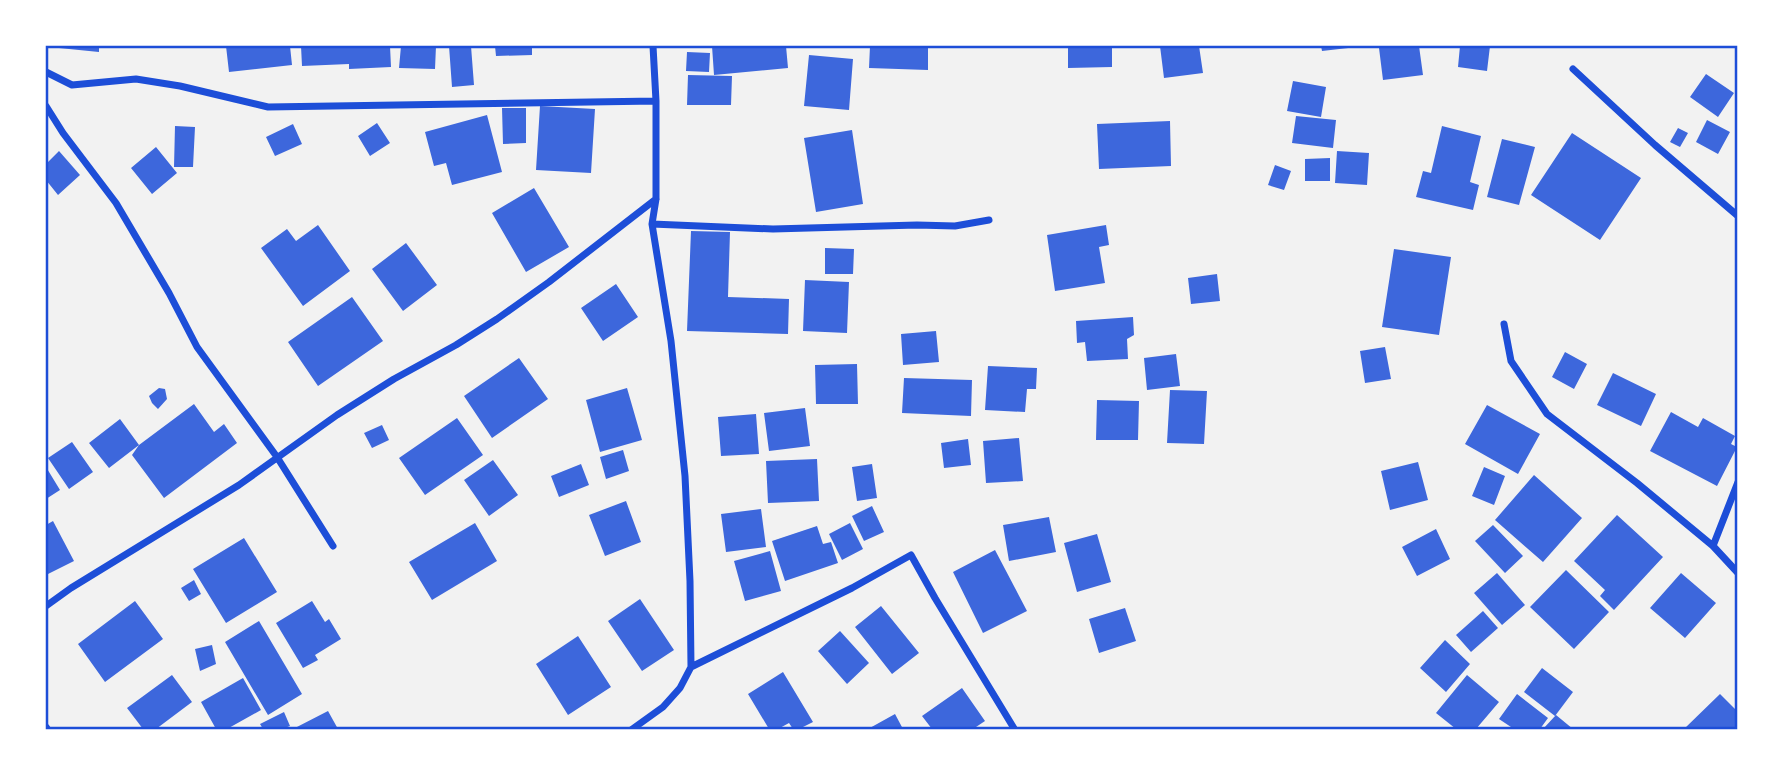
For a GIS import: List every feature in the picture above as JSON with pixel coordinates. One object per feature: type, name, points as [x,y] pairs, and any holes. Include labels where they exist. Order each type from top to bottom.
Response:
[{"type":"street","points":[[635,728],[663,707],[680,688],[691,667],[691,580],[685,476],[671,341],[652,224],[656,199],[653,46]]},
{"type":"street","points":[[1573,69],[1655,145],[1738,216]]},
{"type":"street","points":[[46,72],[72,85],[136,79],[180,86],[268,107],[656,101]]},
{"type":"street","points":[[46,106],[63,133],[117,203],[197,347],[277,457],[333,546]]},
{"type":"street","points":[[46,606],[117,559],[239,485],[337,415],[497,319],[656,199]]},
{"type":"street","points":[[652,224],[773,229],[955,226],[989,220]]},
{"type":"street","points":[[1504,324],[1511,361],[1547,414],[1713,546],[1738,573]]},
{"type":"street","points":[[1713,546],[1738,482]]},
{"type":"street","points":[[691,667],[852,588],[911,555],[1015,730]]},
{"type":"building","points":[[99,46],[99,52],[49,47]]},
{"type":"building","points":[[226,46],[290,46],[292,65],[229,72]]},
{"type":"building","points":[[301,46],[390,46],[391,67],[349,69],[349,64],[302,66]]},
{"type":"building","points":[[401,46],[436,46],[435,69],[399,68]]},
{"type":"building","points":[[449,46],[471,46],[474,85],[452,87]]},
{"type":"building","points":[[495,46],[532,46],[532,55],[496,56]]},
{"type":"building","points":[[712,46],[786,46],[788,68],[714,75]]},
{"type":"building","points":[[870,46],[928,46],[928,70],[869,68]]},
{"type":"building","points":[[1068,46],[1112,46],[1112,67],[1068,68]]},
{"type":"building","points":[[1160,46],[1199,46],[1203,73],[1164,78]]},
{"type":"building","points":[[1321,46],[1357,46],[1357,47],[1322,51]]},
{"type":"building","points":[[1419,46],[1423,75],[1383,80],[1379,48]]},
{"type":"building","points":[[1460,46],[1490,46],[1487,71],[1458,67]]},
{"type":"building","points":[[687,52],[710,53],[709,72],[686,71]]},
{"type":"building","points":[[809,55],[853,59],[849,110],[804,106]]},
{"type":"building","points":[[1706,74],[1734,93],[1718,117],[1690,97]]},
{"type":"building","points":[[688,75],[732,76],[731,105],[687,105]]},
{"type":"building","points":[[1293,81],[1326,87],[1321,117],[1287,111]]},
{"type":"building","points":[[540,106],[595,109],[591,173],[536,170]]},
{"type":"building","points":[[502,108],[526,108],[526,143],[503,144]]},
{"type":"building","points":[[487,115],[502,172],[452,185],[446,163],[434,166],[425,132]]},
{"type":"building","points":[[1296,116],[1336,120],[1333,148],[1292,143]]},
{"type":"building","points":[[1707,120],[1730,132],[1718,154],[1696,142]]},
{"type":"building","points":[[1170,121],[1171,166],[1099,169],[1097,124]]},
{"type":"building","points":[[377,123],[390,143],[370,156],[358,136]]},
{"type":"building","points":[[293,124],[302,144],[275,156],[266,137]]},
{"type":"building","points":[[175,126],[195,127],[193,167],[174,167]]},
{"type":"building","points":[[1442,126],[1481,136],[1470,182],[1479,185],[1473,210],[1416,197],[1423,171],[1431,173]]},
{"type":"building","points":[[1678,128],[1688,133],[1680,147],[1670,142]]},
{"type":"building","points":[[852,130],[863,204],[816,212],[804,138]]},
{"type":"building","points":[[1572,133],[1641,178],[1600,240],[1531,195]]},
{"type":"building","points":[[1502,139],[1535,147],[1519,205],[1487,197]]},
{"type":"building","points":[[156,147],[177,173],[152,194],[131,168]]},
{"type":"building","points":[[59,151],[80,175],[58,195],[46,180],[46,164]]},
{"type":"building","points":[[1337,151],[1369,153],[1367,185],[1335,183]]},
{"type":"building","points":[[1330,158],[1330,181],[1305,181],[1305,159]]},
{"type":"building","points":[[1275,165],[1291,171],[1284,190],[1268,185]]},
{"type":"building","points":[[534,188],[569,247],[526,272],[492,213]]},
{"type":"building","points":[[318,225],[350,271],[303,306],[261,248],[287,229],[296,241]]},
{"type":"building","points":[[1106,225],[1109,245],[1099,247],[1105,283],[1055,291],[1047,235]]},
{"type":"building","points":[[691,231],[730,232],[728,297],[789,299],[788,334],[687,331]]},
{"type":"building","points":[[406,243],[437,285],[403,311],[372,269]]},
{"type":"building","points":[[825,248],[854,249],[853,274],[825,274]]},
{"type":"building","points":[[1394,249],[1451,257],[1439,335],[1382,327]]},
{"type":"building","points":[[1217,274],[1220,301],[1191,304],[1188,278]]},
{"type":"building","points":[[805,280],[849,282],[847,333],[803,331]]},
{"type":"building","points":[[616,284],[638,317],[603,341],[581,308]]},
{"type":"building","points":[[352,297],[383,341],[318,386],[288,342]]},
{"type":"building","points":[[1133,317],[1134,335],[1127,339],[1128,359],[1087,361],[1085,342],[1077,343],[1076,321]]},
{"type":"building","points":[[936,331],[939,362],[903,365],[901,334]]},
{"type":"building","points":[[1385,347],[1391,379],[1365,383],[1360,351]]},
{"type":"building","points":[[1565,352],[1587,364],[1574,389],[1552,377]]},
{"type":"building","points":[[1176,354],[1180,386],[1147,390],[1144,358]]},
{"type":"building","points":[[519,358],[548,399],[492,438],[464,396]]},
{"type":"building","points":[[857,364],[858,404],[816,404],[815,365]]},
{"type":"building","points":[[988,366],[1037,368],[1036,389],[1027,389],[1025,412],[985,410]]},
{"type":"building","points":[[1613,373],[1656,394],[1641,426],[1597,405]]},
{"type":"building","points":[[904,378],[972,380],[971,416],[902,413]]},
{"type":"building","points":[[159,388],[165,389],[167,399],[158,409],[149,396]]},
{"type":"building","points":[[627,388],[642,440],[600,452],[586,400]]},
{"type":"building","points":[[1170,390],[1207,391],[1204,444],[1167,443]]},
{"type":"building","points":[[1097,400],[1139,401],[1138,440],[1096,440]]},
{"type":"building","points":[[194,404],[214,432],[224,424],[237,443],[164,498],[132,455],[139,445]]},
{"type":"building","points":[[1487,405],[1540,434],[1518,474],[1465,444]]},
{"type":"building","points":[[805,408],[810,446],[769,451],[764,413]]},
{"type":"building","points":[[1671,412],[1698,427],[1703,418],[1735,436],[1731,444],[1737,447],[1717,486],[1650,451]]},
{"type":"building","points":[[756,414],[759,454],[721,456],[718,417]]},
{"type":"building","points":[[457,418],[483,455],[425,495],[399,458]]},
{"type":"building","points":[[120,419],[139,445],[109,468],[89,443]]},
{"type":"building","points":[[382,425],[389,440],[372,448],[364,433]]},
{"type":"building","points":[[1019,438],[1023,481],[986,483],[983,441]]},
{"type":"building","points":[[968,439],[971,465],[944,468],[941,443]]},
{"type":"building","points":[[72,442],[93,472],[69,489],[48,458]]},
{"type":"building","points":[[623,450],[629,471],[606,479],[600,457]]},
{"type":"building","points":[[817,459],[819,501],[768,503],[766,461]]},
{"type":"building","points":[[493,460],[518,495],[489,516],[464,480]]},
{"type":"building","points":[[1418,462],[1428,500],[1390,510],[1381,471]]},
{"type":"building","points":[[581,464],[589,485],[559,497],[551,476]]},
{"type":"building","points":[[872,464],[877,498],[857,501],[852,467]]},
{"type":"building","points":[[46,467],[60,490],[46,499]]},
{"type":"building","points":[[1484,467],[1505,476],[1494,505],[1472,496]]},
{"type":"building","points":[[1534,475],[1582,518],[1543,562],[1495,520]]},
{"type":"building","points":[[626,501],[641,542],[605,556],[589,515]]},
{"type":"building","points":[[872,506],[884,532],[864,541],[852,516]]},
{"type":"building","points":[[761,509],[766,547],[726,552],[721,514]]},
{"type":"building","points":[[1617,515],[1663,557],[1614,610],[1600,596],[1605,590],[1574,561]]},
{"type":"building","points":[[1049,517],[1056,552],[1009,561],[1003,525]]},
{"type":"building","points":[[53,521],[74,561],[46,575],[46,525]]},
{"type":"building","points":[[475,523],[497,561],[432,600],[409,562]]},
{"type":"building","points":[[850,523],[863,549],[842,560],[829,534]]},
{"type":"building","points":[[1493,525],[1523,556],[1505,573],[1475,541]]},
{"type":"building","points":[[817,526],[823,544],[831,542],[838,563],[785,581],[772,541]]},
{"type":"building","points":[[1436,529],[1450,559],[1417,576],[1402,547]]},
{"type":"building","points":[[1097,534],[1111,582],[1077,592],[1064,543]]},
{"type":"building","points":[[244,538],[277,592],[226,623],[193,569]]},
{"type":"building","points":[[995,550],[1027,611],[983,633],[953,572]]},
{"type":"building","points":[[770,551],[781,591],[745,601],[734,561]]},
{"type":"building","points":[[1566,570],[1609,612],[1574,649],[1530,607]]},
{"type":"building","points":[[1497,573],[1525,605],[1502,625],[1474,593]]},
{"type":"building","points":[[1681,573],[1716,603],[1685,638],[1650,608]]},
{"type":"building","points":[[194,580],[201,594],[189,601],[181,588]]},
{"type":"building","points":[[640,599],[674,650],[642,671],[608,621]]},
{"type":"building","points":[[135,601],[163,639],[105,682],[78,644]]},
{"type":"building","points":[[312,601],[325,622],[329,619],[341,639],[315,655],[318,660],[303,668],[276,623]]},
{"type":"building","points":[[881,606],[919,653],[892,674],[855,627]]},
{"type":"building","points":[[1125,608],[1136,641],[1099,653],[1089,619]]},
{"type":"building","points":[[1483,611],[1498,628],[1471,652],[1456,635]]},
{"type":"building","points":[[259,621],[302,694],[268,715],[225,642]]},
{"type":"building","points":[[840,631],[869,663],[847,684],[818,651]]},
{"type":"building","points":[[578,636],[611,687],[568,715],[536,664]]},
{"type":"building","points":[[1445,640],[1470,664],[1446,692],[1420,668]]},
{"type":"building","points":[[212,645],[216,664],[200,671],[195,649]]},
{"type":"building","points":[[1542,668],[1573,692],[1555,716],[1524,692]]},
{"type":"building","points":[[783,672],[813,722],[799,729],[793,729],[789,723],[778,729],[769,729],[748,694]]},
{"type":"building","points":[[172,675],[192,702],[156,729],[143,729],[127,708]]},
{"type":"building","points":[[1467,675],[1499,702],[1476,729],[1456,729],[1436,713]]},
{"type":"building","points":[[243,678],[261,710],[227,729],[216,729],[201,702]]},
{"type":"building","points":[[962,688],[985,721],[973,729],[932,729],[922,716]]},
{"type":"building","points":[[1517,694],[1548,718],[1540,729],[1514,729],[1499,719]]},
{"type":"building","points":[[1720,694],[1737,711],[1737,729],[1684,729]]},
{"type":"building","points":[[328,711],[338,729],[293,729]]},
{"type":"building","points":[[284,712],[290,726],[263,729],[260,724]]},
{"type":"building","points":[[895,714],[903,729],[868,729]]},
{"type":"building","points":[[1556,715],[1573,729],[1543,729]]}]
